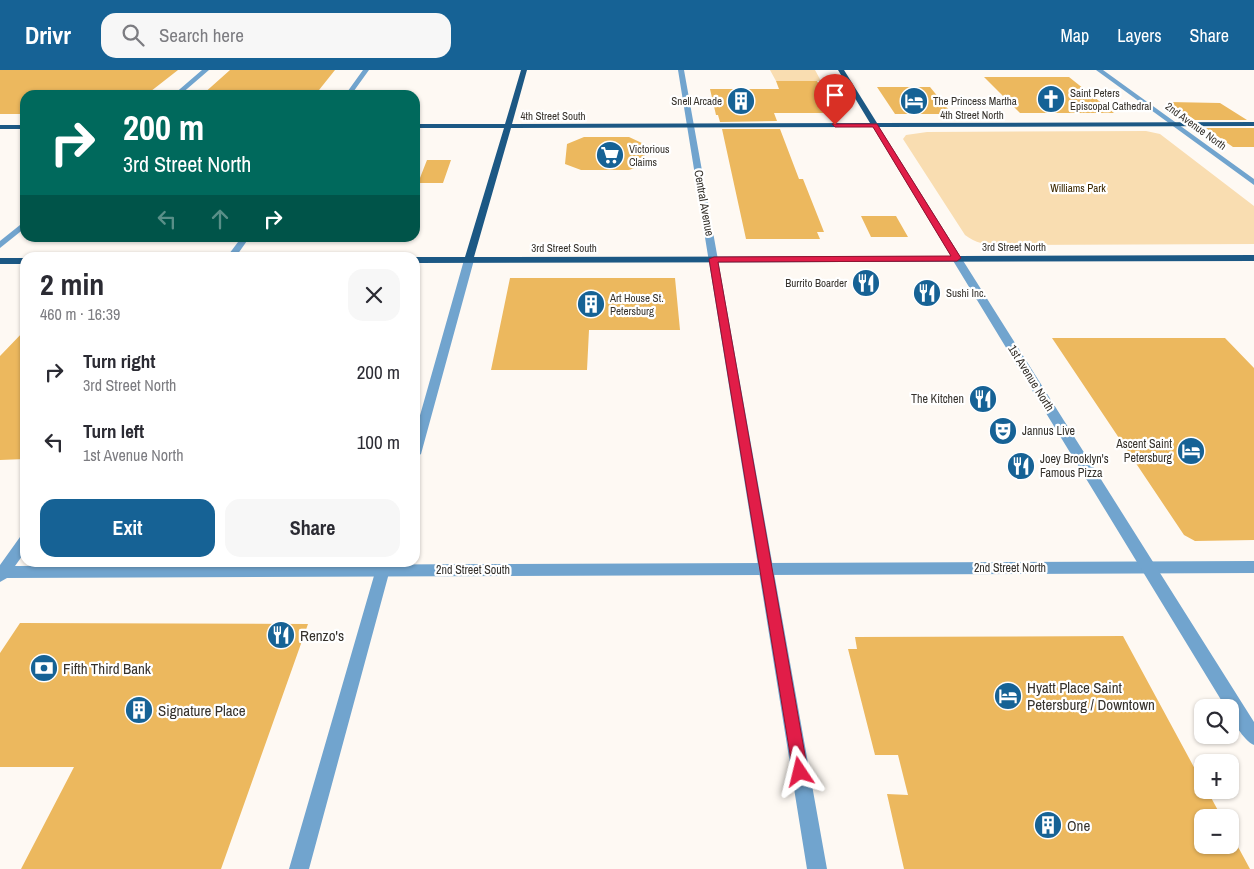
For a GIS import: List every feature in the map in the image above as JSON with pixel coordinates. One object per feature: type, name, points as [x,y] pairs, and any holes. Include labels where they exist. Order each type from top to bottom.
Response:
[{"type":"main road","points":[[470,260],[524,70]]},
{"type":"main road","name":"1st Avenue North","points":[[841,70],[957,258]]},
{"type":"main road","name":"4th Street North","points":[[691,125],[1254,124]]},
{"type":"main road","name":"4th Street South","points":[[420,126],[691,125]]},
{"type":"main road","points":[[0,127],[20,127]]},
{"type":"main road","name":"3rd Street North","points":[[714,259],[1254,258]]},
{"type":"main road","name":"3rd Street South","points":[[420,260],[714,259]]},
{"type":"main road","points":[[0,261],[20,261]]},
{"type":"street","points":[[182,90],[206,70]]},
{"type":"street","points":[[352,90],[366,70]]},
{"type":"street","name":"Central Avenue","points":[[681,70],[817,869]]},
{"type":"street","name":"2nd Avenue North","points":[[1100,70],[1254,183]]},
{"type":"street","points":[[0,245],[20,228]]},
{"type":"street","name":"1st Avenue North","points":[[957,258],[1254,738]]},
{"type":"street","points":[[420,436],[470,260]]},
{"type":"street","points":[[1,574],[20,549]]},
{"type":"street","points":[[299,869],[384,567]]},
{"type":"street","name":"2nd Street South","points":[[1,574],[384,567],[766,569]]},
{"type":"street","name":"2nd Street North","points":[[766,569],[1254,567]]},
{"type":"green space","points":[[770,70],[815,70],[821,81],[776,81]]},
{"type":"green space","name":"Williams Park","points":[[1146,131],[1160,134],[1254,206],[1254,244],[989,245],[981,243],[965,235],[903,139],[906,135],[927,132]]},
{"type":"building","points":[[0,70],[178,70],[152,90],[20,90],[20,114],[0,114]]},
{"type":"building","points":[[230,70],[335,70],[319,90],[208,90]]},
{"type":"building","name":"Saint Peters Episcopal Cathedral","points":[[984,77],[1069,77],[1114,113],[1020,113]]},
{"type":"building","points":[[776,81],[817,81],[836,113],[774,113],[777,121],[720,122],[718,115],[716,115],[710,89],[779,89]]},
{"type":"building","name":"The Princess Martha","points":[[877,87],[930,87],[952,114],[895,114]]},
{"type":"building","points":[[1169,102],[1220,103],[1247,120],[1195,120]]},
{"type":"building","points":[[1206,128],[1254,128],[1254,147],[1233,147]]},
{"type":"building","points":[[722,129],[780,129],[799,179],[803,179],[824,232],[817,232],[820,239],[746,239]]},
{"type":"building","points":[[584,137],[629,137],[644,144],[645,164],[629,170],[581,170],[565,164],[567,144]]},
{"type":"building","points":[[427,160],[451,160],[443,183],[420,183]]},
{"type":"building","points":[[861,216],[896,216],[908,237],[871,237]]},
{"type":"building","name":"Art House St. Petersburg","points":[[510,278],[675,278],[680,330],[589,330],[587,370],[491,370]]},
{"type":"building","points":[[20,335],[20,459],[0,460],[0,356]]},
{"type":"building","name":"Ascent Saint Petersburg","points":[[1052,338],[1225,338],[1254,368],[1254,540],[1195,541],[1184,535]]},
{"type":"building","name":"Signature Place","points":[[20,623],[308,624],[221,869],[21,869],[74,767],[0,767],[0,653]]},
{"type":"building","name":"Hyatt Place Saint Petersburg / Downtown","points":[[1123,636],[1194,767],[1194,799],[1212,799],[1217,809],[1194,809],[1194,854],[1239,854],[1239,849],[1250,869],[904,869],[887,794],[908,795],[898,755],[875,755],[848,649],[857,649],[855,637]]},
{"type":"place","name":"Saint Peters Episcopal Cathedral","points":[[1051,99]]},
{"type":"place","name":"Snell Arcade","points":[[741,101]]},
{"type":"place","name":"The Princess Martha","points":[[914,101]]},
{"type":"place","name":"Victorious Claims","points":[[610,155]]},
{"type":"place","name":"Burrito Boarder","points":[[866,283]]},
{"type":"place","name":"Sushi Inc.","points":[[927,293]]},
{"type":"place","name":"Art House St. Petersburg","points":[[591,304]]},
{"type":"place","name":"The Kitchen","points":[[983,399]]},
{"type":"place","name":"Jannus Live","points":[[1003,431]]},
{"type":"place","name":"Ascent Saint Petersburg","points":[[1191,451]]},
{"type":"place","name":"Joey Brooklyn's Famous Pizza","points":[[1021,466]]},
{"type":"place","name":"Renzo's","points":[[281,635]]},
{"type":"place","name":"Fifth Third Bank","points":[[44,668]]},
{"type":"place","name":"Hyatt Place Saint Petersburg / Downtown","points":[[1008,696]]},
{"type":"place","name":"Signature Place","points":[[139,710]]},
{"type":"place","name":"One","points":[[1048,825]]},
{"type":"route","points":[[800,772],[714,259],[957,258],[874,125],[835,125]]}]
